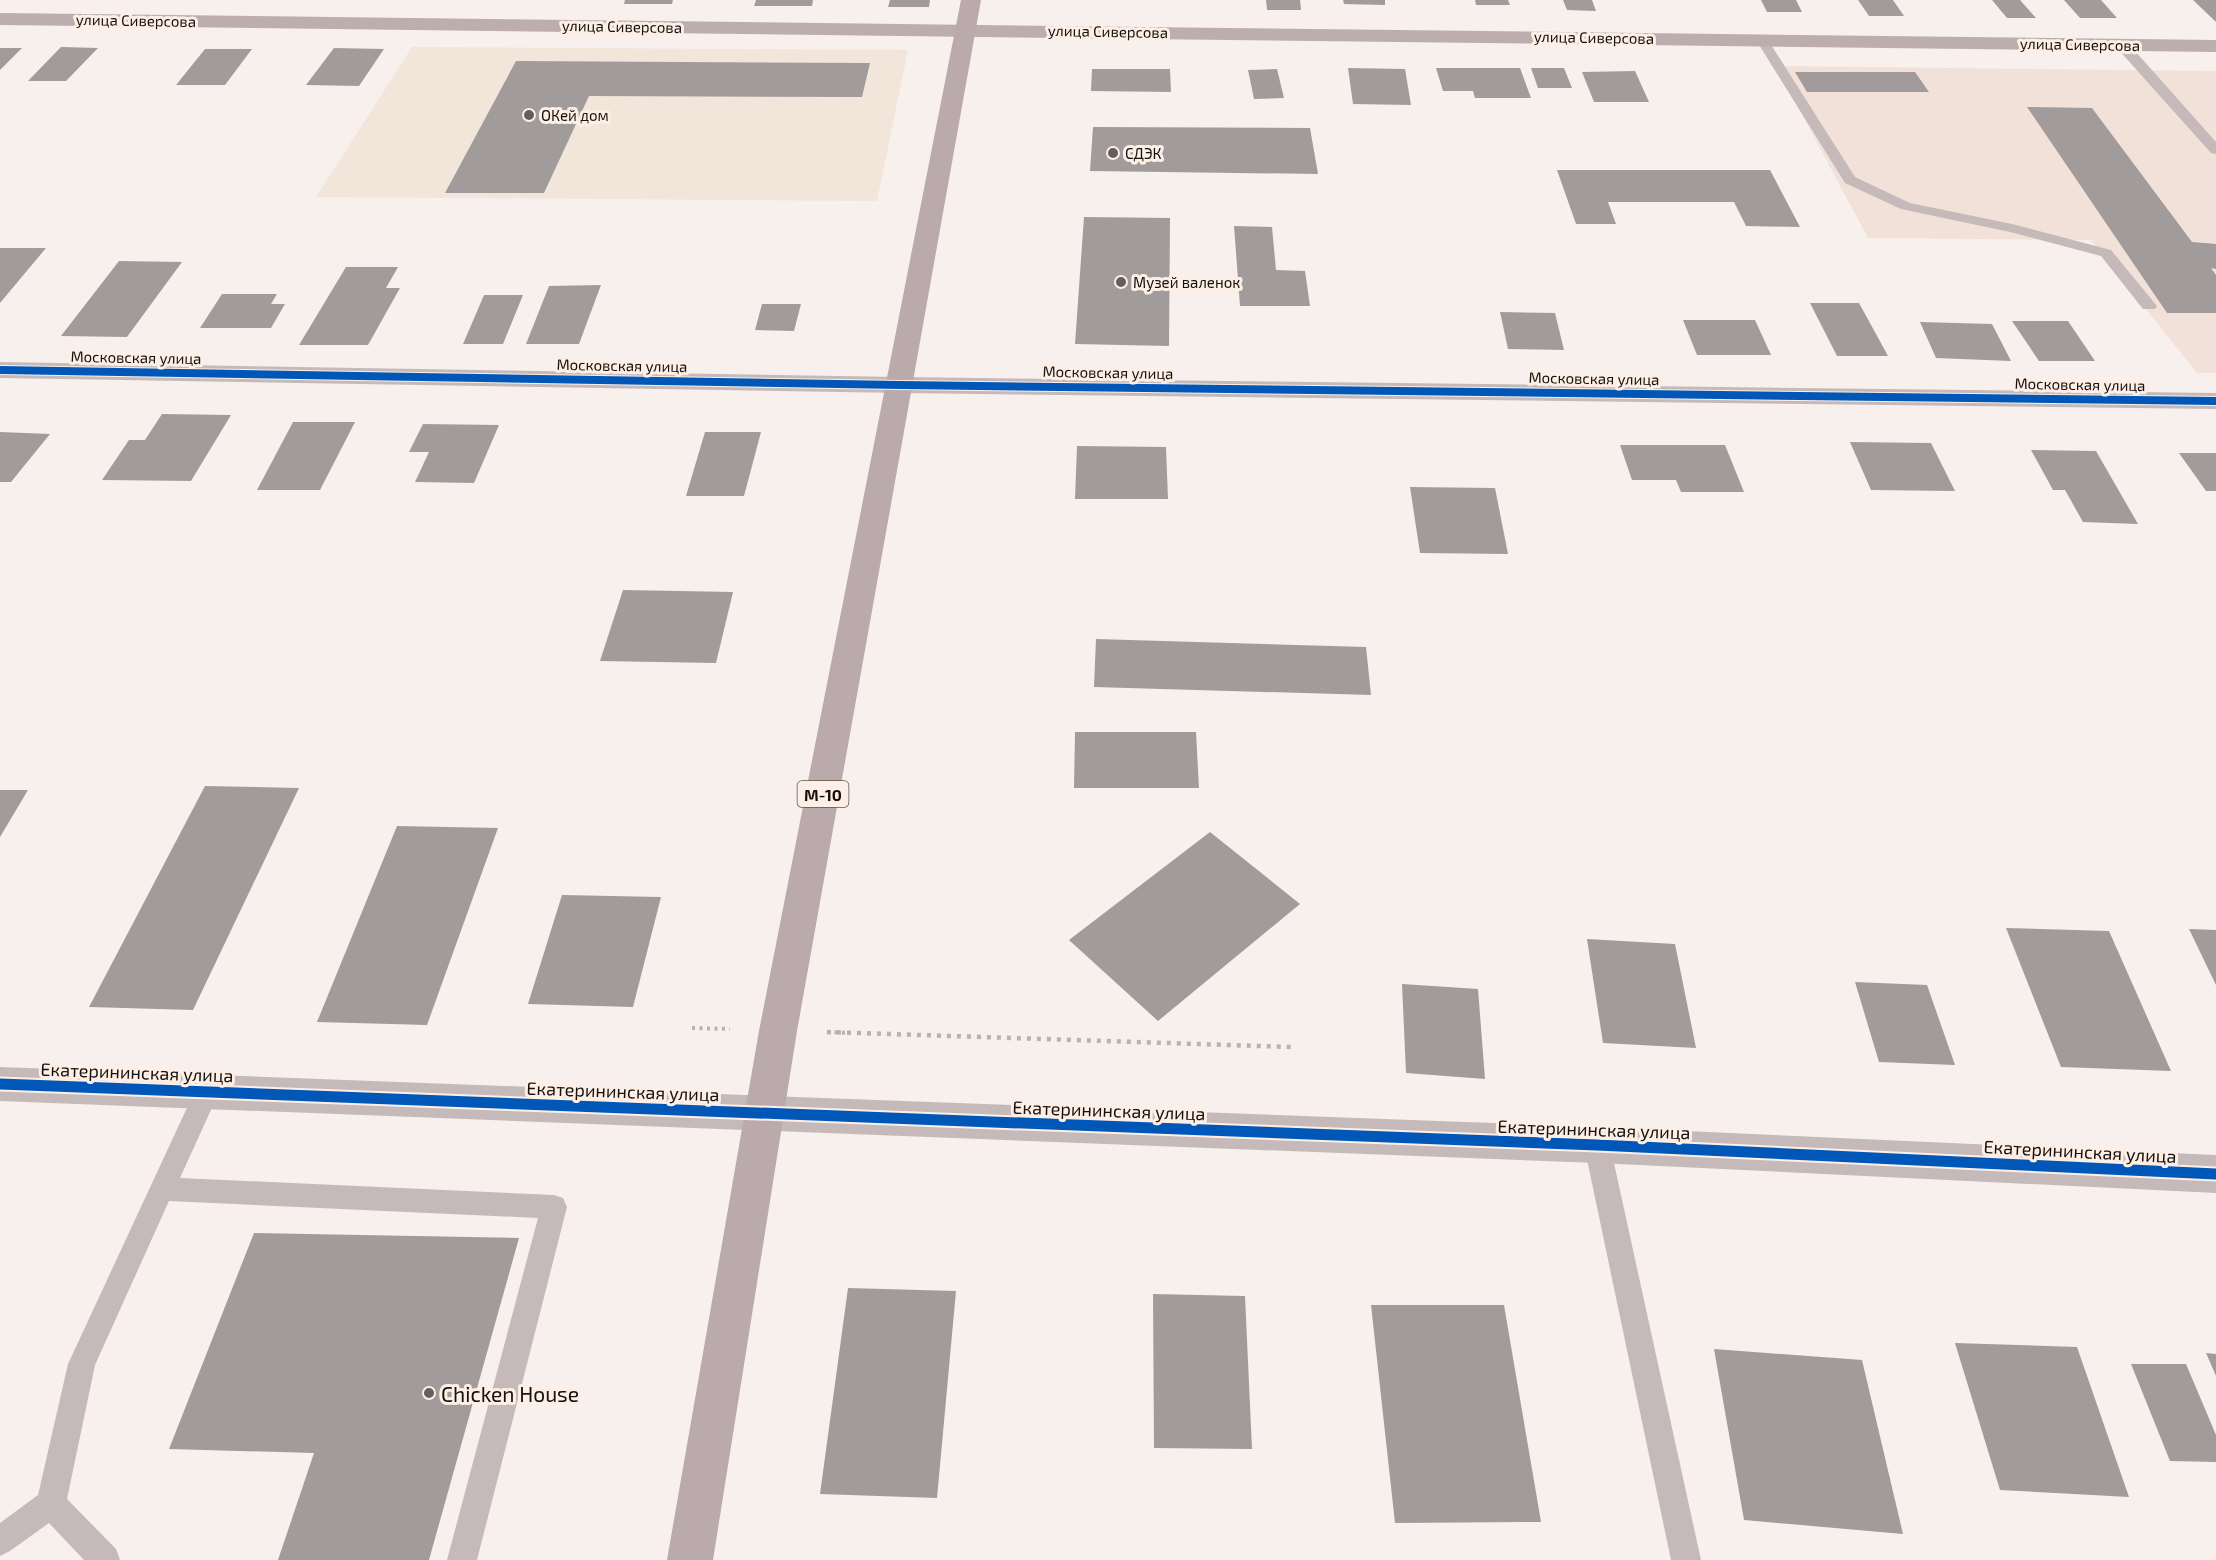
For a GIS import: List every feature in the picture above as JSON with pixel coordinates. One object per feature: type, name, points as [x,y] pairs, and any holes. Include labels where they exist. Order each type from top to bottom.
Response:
[{"type":"highway","name":"М-10","points":[[690,1560],[763,1113],[901,385],[939,163],[968,15]]},
{"type":"street","name":"улица Сиверсова","points":[[0,19],[968,15],[1762,40],[2216,46]]},
{"type":"street","name":"Московская улица","points":[[0,370],[901,385],[2216,401]]},
{"type":"street","name":"Екатерининская улица","points":[[0,1084],[208,1090],[1597,1145],[2216,1174]]},
{"type":"lane","points":[[1762,40],[1850,180],[1906,206],[2012,228],[2106,253],[2149,306]]},
{"type":"lane","points":[[2122,45],[2216,150]]},
{"type":"lane","points":[[0,1541],[51,1504],[82,1364],[208,1090]]},
{"type":"lane","points":[[1597,1145],[1686,1560]]},
{"type":"lane","points":[[162,1189],[554,1207],[462,1560]]},
{"type":"lane","points":[[51,1504],[105,1560]]},
{"type":"path","points":[[692,1028],[1291,1047]]},
{"type":"shaded area","points":[[412,47],[908,50],[877,201],[316,197]]},
{"type":"shaded area","points":[[1776,66],[2216,71],[2216,373],[2197,373],[2091,240],[1868,238]]},
{"type":"building","points":[[625,0],[673,0],[672,4],[624,4]]},
{"type":"building","points":[[756,0],[813,0],[812,6],[754,6]]},
{"type":"building","points":[[890,0],[930,0],[929,7],[888,7]]},
{"type":"building","points":[[1266,0],[1300,0],[1301,10],[1267,10]]},
{"type":"building","points":[[1343,0],[1385,0],[1385,5],[1344,4]]},
{"type":"building","points":[[1475,0],[1508,0],[1510,5],[1476,5]]},
{"type":"building","points":[[1563,0],[1592,0],[1596,11],[1567,10]]},
{"type":"building","points":[[1761,0],[1796,0],[1802,12],[1767,12]]},
{"type":"building","points":[[1858,0],[1893,0],[1904,16],[1869,16]]},
{"type":"building","points":[[1992,0],[2020,0],[2036,18],[2007,18]]},
{"type":"building","points":[[2064,0],[2101,0],[2117,18],[2080,18]]},
{"type":"building","points":[[2193,0],[2216,0],[2216,22]]},
{"type":"building","points":[[61,47],[98,48],[66,81],[28,81]]},
{"type":"building","points":[[0,48],[22,48],[0,70]]},
{"type":"building","points":[[334,48],[384,49],[359,86],[306,85]]},
{"type":"building","points":[[205,49],[252,49],[225,85],[176,85]]},
{"type":"building","points":[[516,61],[870,63],[862,97],[589,96],[544,193],[445,193]]},
{"type":"building","points":[[1348,68],[1405,69],[1411,105],[1353,104]]},
{"type":"building","points":[[1436,68],[1520,68],[1531,98],[1475,98],[1473,91],[1443,91]]},
{"type":"building","points":[[1531,68],[1564,68],[1572,88],[1538,88]]},
{"type":"building","points":[[1092,69],[1170,69],[1171,92],[1091,91]]},
{"type":"building","points":[[1277,69],[1284,98],[1254,99],[1248,70]]},
{"type":"building","points":[[1635,71],[1649,102],[1594,102],[1582,72]]},
{"type":"building","points":[[1795,72],[1915,72],[1929,92],[1807,92]]},
{"type":"building","points":[[2027,107],[2092,108],[2192,242],[2216,244],[2216,269],[2211,268],[2216,275],[2216,313],[2167,313]]},
{"type":"building","points":[[1093,127],[1310,128],[1318,174],[1090,171]]},
{"type":"building","points":[[1557,170],[1770,170],[1800,227],[1746,226],[1734,202],[1608,202],[1616,224],[1576,224]]},
{"type":"building","points":[[1084,217],[1170,218],[1169,346],[1075,344]]},
{"type":"building","points":[[1234,226],[1272,227],[1276,270],[1305,271],[1310,306],[1240,306]]},
{"type":"building","points":[[0,248],[46,248],[0,303]]},
{"type":"building","points":[[119,261],[182,262],[127,337],[61,336]]},
{"type":"building","points":[[346,267],[398,267],[386,288],[400,288],[368,345],[299,345]]},
{"type":"building","points":[[601,285],[579,344],[526,344],[549,286]]},
{"type":"building","points":[[222,294],[277,294],[271,304],[285,304],[271,328],[200,328]]},
{"type":"building","points":[[484,295],[523,295],[503,344],[463,344]]},
{"type":"building","points":[[1810,303],[1859,303],[1888,356],[1837,356]]},
{"type":"building","points":[[762,304],[801,304],[794,331],[755,330]]},
{"type":"building","points":[[1500,312],[1555,313],[1564,350],[1508,349]]},
{"type":"building","points":[[1683,320],[1755,320],[1771,355],[1697,355]]},
{"type":"building","points":[[2012,321],[2068,321],[2095,361],[2039,361]]},
{"type":"building","points":[[1920,322],[1992,324],[2011,361],[1936,358]]},
{"type":"building","points":[[162,414],[231,415],[191,481],[102,480],[129,440],[145,440]]},
{"type":"building","points":[[293,422],[355,422],[320,490],[257,490]]},
{"type":"building","points":[[423,424],[499,425],[474,483],[415,482],[429,452],[409,452]]},
{"type":"building","points":[[0,432],[50,434],[11,482],[0,482]]},
{"type":"building","points":[[705,432],[761,432],[744,496],[686,496]]},
{"type":"building","points":[[1850,442],[1931,443],[1955,491],[1871,490]]},
{"type":"building","points":[[1620,445],[1725,445],[1744,492],[1681,492],[1676,480],[1632,480]]},
{"type":"building","points":[[1077,446],[1166,447],[1168,499],[1075,499]]},
{"type":"building","points":[[2031,450],[2096,451],[2138,524],[2083,522],[2065,490],[2053,490]]},
{"type":"building","points":[[2179,453],[2216,453],[2216,491],[2206,491]]},
{"type":"building","points":[[1410,487],[1495,488],[1508,554],[1420,553]]},
{"type":"building","points":[[623,590],[733,592],[716,663],[600,661]]},
{"type":"building","points":[[1096,639],[1366,647],[1371,695],[1094,687]]},
{"type":"building","points":[[1075,732],[1196,732],[1199,788],[1074,788]]},
{"type":"building","points":[[205,786],[299,788],[193,1010],[89,1007]]},
{"type":"building","points":[[0,790],[28,790],[0,837]]},
{"type":"building","points":[[397,826],[498,828],[427,1025],[317,1022]]},
{"type":"building","points":[[1210,832],[1300,904],[1158,1021],[1069,940]]},
{"type":"building","points":[[562,895],[661,897],[633,1007],[528,1004]]},
{"type":"building","points":[[2006,928],[2109,931],[2171,1071],[2061,1067]]},
{"type":"building","points":[[2189,929],[2216,930],[2216,985]]},
{"type":"building","points":[[1587,939],[1675,944],[1696,1048],[1603,1043]]},
{"type":"building","points":[[1855,982],[1927,985],[1955,1065],[1879,1062]]},
{"type":"building","points":[[1402,984],[1478,989],[1485,1079],[1406,1073]]},
{"type":"building","points":[[254,1233],[519,1238],[429,1560],[278,1560],[314,1453],[169,1449]]},
{"type":"building","points":[[848,1288],[956,1291],[937,1498],[820,1494]]},
{"type":"building","points":[[1153,1294],[1245,1296],[1252,1449],[1154,1448]]},
{"type":"building","points":[[1371,1305],[1504,1305],[1541,1522],[1395,1523]]},
{"type":"building","points":[[1955,1343],[2077,1347],[2129,1497],[2000,1490]]},
{"type":"building","points":[[1714,1349],[1862,1360],[1903,1534],[1744,1520]]},
{"type":"building","points":[[2206,1353],[2216,1354],[2216,1376]]},
{"type":"building","points":[[2131,1364],[2186,1364],[2216,1435],[2216,1462],[2170,1461]]},
{"type":"cycle path","points":[[0,370],[901,385],[2216,401]]},
{"type":"cycle path","points":[[0,1084],[1597,1145],[2216,1174]]},
{"type":"place","name":"ОКей дом","points":[[529,115]]},
{"type":"place","name":"СДЭК","points":[[1113,153]]},
{"type":"place","name":"Музей валенок","points":[[1121,282]]},
{"type":"place","name":"Chicken House","points":[[429,1393]]}]
